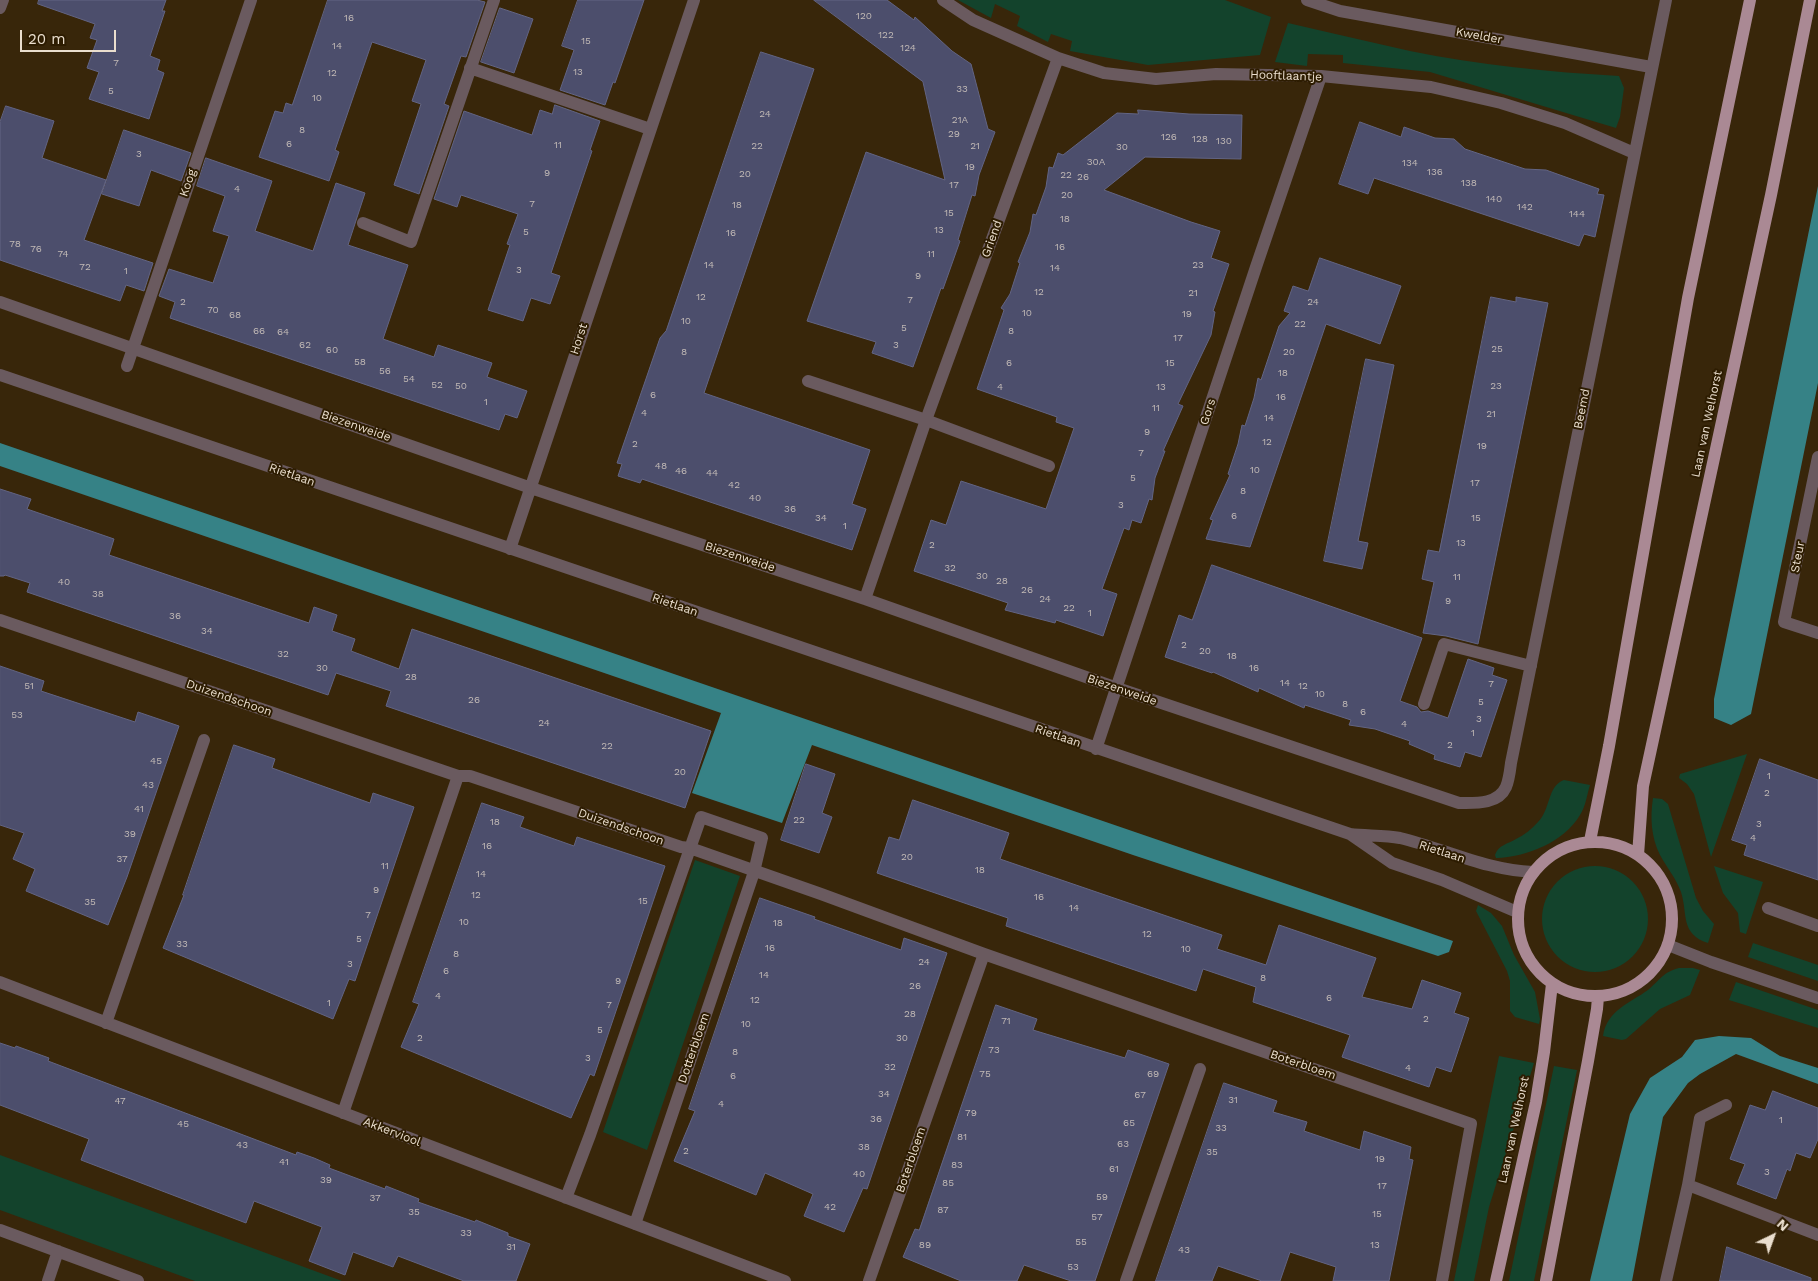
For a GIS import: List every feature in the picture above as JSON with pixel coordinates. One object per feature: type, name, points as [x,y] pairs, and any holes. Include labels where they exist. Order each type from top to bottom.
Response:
[{"type":"main road","points":[[1590,841],[1688,298],[1750,0]]},
{"type":"main road","name":"Laan van Welhorst","points":[[1638,856],[1643,786],[1771,195],[1810,0]]},
{"type":"main road","points":[[1590,841],[1618,846],[1638,856],[1649,863],[1657,873],[1668,895],[1672,920],[1668,945],[1663,957],[1645,979],[1634,987],[1621,992],[1598,997],[1579,995],[1552,984],[1532,965],[1520,940],[1517,912],[1522,891],[1533,872],[1546,858],[1562,848],[1590,841]]},
{"type":"main road","name":"Laan van Welhorst","points":[[1496,1281],[1536,1102],[1552,984]]},
{"type":"main road","points":[[1546,1281],[1588,1061],[1598,997]]},
{"type":"street","points":[[0,8],[3,0]]},
{"type":"street","name":"Koog","points":[[127,366],[250,0]]},
{"type":"street","points":[[363,223],[410,242],[494,0]]},
{"type":"street","name":"Horst","points":[[510,549],[694,0]]},
{"type":"street","name":"Hooftlaantje","points":[[944,0],[973,20],[1058,58],[1104,73],[1156,79],[1216,74],[1322,76],[1431,87],[1501,103],[1564,123],[1634,153]]},
{"type":"street","name":"Kwelder","points":[[1307,0],[1342,5],[1652,67]]},
{"type":"street","name":"Beemd","points":[[1481,803],[1495,798],[1505,789],[1666,0]]},
{"type":"street","name":"Griend","points":[[865,599],[926,420],[1058,58]]},
{"type":"street","points":[[470,68],[650,130]]},
{"type":"street","name":"Gors","points":[[1096,749],[1256,267],[1322,76]]},
{"type":"street","name":"Biezenweide","points":[[0,302],[531,488],[865,599],[1116,688],[1458,803],[1481,803]]},
{"type":"street","name":"Rietlaan","points":[[0,375],[1350,834],[1399,838],[1482,864],[1513,871],[1533,872]]},
{"type":"street","points":[[808,381],[926,420],[1049,466]]},
{"type":"street","name":"Steur","points":[[1818,457],[1784,622],[1796,628],[1818,633]]},
{"type":"street","name":"Duizendschoon","points":[[0,620],[458,776],[470,776],[754,872]]},
{"type":"street","points":[[1424,704],[1444,644],[1531,666]]},
{"type":"street","points":[[106,1023],[204,740]]},
{"type":"street","points":[[343,1114],[458,776]]},
{"type":"street","name":"Dotterbloem","points":[[635,1224],[754,872],[762,838],[701,817],[685,848]]},
{"type":"street","name":"Rietlaan","points":[[1350,834],[1392,863],[1442,880],[1517,912]]},
{"type":"street","points":[[566,1198],[590,1135],[685,848]]},
{"type":"street","name":"Boterbloem","points":[[754,872],[1471,1124],[1442,1281]]},
{"type":"street","points":[[1768,908],[1818,926]]},
{"type":"street","points":[[1668,945],[1711,962],[1818,998]]},
{"type":"street","name":"Boterbloem","points":[[869,1281],[984,954]]},
{"type":"street","name":"Akkerviool","points":[[0,982],[785,1281]]},
{"type":"street","points":[[1126,1281],[1200,1069]]},
{"type":"street","points":[[1666,1281],[1688,1184],[1700,1118],[1726,1105]]},
{"type":"street","points":[[1688,1184],[1818,1234]]},
{"type":"street","points":[[0,1230],[138,1281]]},
{"type":"street","points":[[48,1281],[58,1251]]},
{"type":"green space","points":[[958,0],[1225,0],[1271,17],[1260,55],[1148,65],[1070,51],[1072,41],[1051,34],[1048,42],[1017,26],[1020,16],[995,4],[991,18]]},
{"type":"green space","points":[[1288,23],[1410,51],[1462,60],[1540,70],[1619,76],[1624,88],[1620,117],[1616,128],[1430,72],[1343,63],[1343,55],[1308,54],[1307,66],[1275,62]]},
{"type":"green space","points":[[1747,754],[1711,857],[1694,794],[1687,784],[1679,778],[1680,774]]},
{"type":"green space","points":[[1564,780],[1590,785],[1584,808],[1573,825],[1555,840],[1544,846],[1520,855],[1496,858],[1496,852],[1501,847],[1525,834],[1538,822],[1555,787]]},
{"type":"green space","points":[[1653,798],[1662,799],[1668,804],[1696,898],[1703,911],[1714,924],[1708,943],[1699,939],[1689,929],[1681,892],[1657,848],[1652,827]]},
{"type":"green space","points":[[695,860],[740,876],[647,1150],[603,1132]]},
{"type":"green space","points":[[1595,866],[1615,870],[1633,881],[1644,899],[1648,919],[1644,939],[1633,957],[1615,968],[1595,972],[1575,968],[1557,957],[1546,939],[1542,919],[1546,899],[1557,881],[1575,870]]},
{"type":"green space","points":[[1714,866],[1763,882],[1746,934],[1740,932],[1738,913],[1723,893]]},
{"type":"green space","points":[[1478,905],[1491,913],[1502,926],[1514,955],[1535,992],[1540,1019],[1539,1024],[1515,1017],[1510,1011],[1510,981],[1507,971],[1476,911]]},
{"type":"green space","points":[[1753,943],[1818,965],[1818,981],[1748,957]]},
{"type":"green space","points":[[1679,968],[1700,970],[1690,995],[1660,1009],[1626,1039],[1622,1040],[1603,1036],[1605,1027],[1614,1013],[1648,990],[1665,974]]},
{"type":"green space","points":[[1736,982],[1818,1010],[1818,1028],[1729,1000]]},
{"type":"green space","points":[[1499,1056],[1534,1063],[1489,1207],[1474,1281],[1454,1281]]},
{"type":"green space","points":[[1554,1066],[1577,1070],[1534,1281],[1509,1281]]},
{"type":"green space","points":[[0,1155],[342,1281],[195,1281],[0,1210]]},
{"type":"water","points":[[1818,186],[1818,383],[1751,714],[1731,725],[1714,718],[1714,699]]},
{"type":"water","points":[[0,443],[1453,941],[1449,952],[1438,956],[1133,855],[812,745],[782,823],[692,793],[721,713],[0,466]]},
{"type":"water","points":[[1719,1036],[1751,1038],[1780,1056],[1818,1068],[1818,1084],[1736,1054],[1688,1083],[1663,1117],[1632,1281],[1590,1281],[1630,1114],[1650,1078],[1682,1057],[1695,1040]]},
{"type":"building","points":[[39,0],[166,0],[162,11],[165,11],[150,56],[160,60],[157,70],[164,73],[149,119],[89,99],[99,72],[87,68],[97,40],[90,38],[95,24],[38,4]]},
{"type":"building","points":[[328,0],[477,0],[485,2],[466,57],[461,56],[444,104],[449,106],[419,194],[394,185],[421,104],[412,101],[426,60],[372,42],[335,150],[339,152],[329,181],[259,157],[275,111],[283,113],[286,103],[292,105]]},
{"type":"building","points":[[578,0],[644,0],[615,83],[613,82],[605,105],[560,90],[574,50],[562,46]]},
{"type":"building","points":[[814,0],[887,0],[914,20],[915,17],[952,51],[971,64],[988,129],[995,132],[979,175],[975,196],[972,195],[958,240],[960,241],[913,367],[872,353],[876,342],[807,321],[866,152],[945,180],[923,82]]},
{"type":"building","points":[[500,8],[533,19],[514,73],[481,62]]},
{"type":"building","points":[[761,52],[814,69],[704,393],[870,450],[852,504],[866,509],[852,550],[642,479],[640,483],[618,476],[622,464],[617,463],[660,338],[666,331]]},
{"type":"building","points":[[555,105],[600,121],[590,150],[592,151],[551,273],[560,276],[550,304],[531,298],[523,321],[488,310],[510,245],[507,244],[518,214],[461,195],[457,207],[434,199],[464,111],[532,135],[540,110],[552,114]]},
{"type":"building","points":[[6,106],[54,121],[42,158],[106,180],[84,240],[153,263],[144,291],[126,285],[120,301],[0,260],[0,122]]},
{"type":"building","points":[[1138,110],[1189,114],[1242,115],[1241,159],[1145,157],[1104,190],[1220,231],[1211,258],[1229,264],[1213,311],[1215,312],[1211,335],[1178,404],[1183,406],[1163,451],[1165,451],[1155,478],[1152,500],[1149,499],[1141,523],[1132,520],[1129,530],[1124,528],[1102,589],[1117,594],[1103,636],[1056,620],[1055,623],[1005,610],[1008,603],[914,571],[931,520],[946,525],[961,481],[1046,509],[1074,428],[1056,422],[1057,417],[977,389],[1004,310],[1001,308],[1010,294],[1020,263],[1018,262],[1030,232],[1033,214],[1036,215],[1046,187],[1049,167],[1053,168],[1058,153],[1063,155],[1117,113],[1138,114]]},
{"type":"building","points":[[1360,122],[1401,137],[1404,127],[1435,138],[1454,139],[1465,149],[1525,169],[1546,170],[1599,189],[1597,194],[1604,195],[1595,237],[1584,234],[1579,246],[1374,178],[1368,194],[1339,184]]},
{"type":"building","points":[[124,130],[191,153],[181,181],[151,170],[139,206],[102,194]]},
{"type":"building","points":[[206,158],[272,181],[255,231],[313,251],[336,183],[365,193],[348,245],[408,265],[383,339],[434,357],[438,345],[492,363],[487,377],[527,391],[517,418],[505,414],[499,430],[170,318],[175,302],[159,296],[169,269],[213,283],[229,236],[213,231],[225,196],[197,186]]},
{"type":"building","points":[[1320,258],[1401,286],[1380,344],[1326,324],[1250,547],[1206,539],[1213,520],[1210,519],[1230,475],[1228,474],[1242,425],[1245,426],[1258,378],[1261,380],[1279,326],[1290,313],[1284,311],[1293,286],[1308,291]]},
{"type":"building","points":[[1491,297],[1516,302],[1516,297],[1548,303],[1478,644],[1446,636],[1423,633],[1434,582],[1422,579],[1428,550],[1439,552]]},
{"type":"building","points":[[1366,359],[1394,365],[1358,541],[1368,543],[1362,569],[1324,561]]},
{"type":"building","points":[[0,489],[31,499],[27,509],[114,539],[109,555],[309,623],[314,607],[337,615],[332,631],[355,639],[351,651],[399,669],[412,629],[711,731],[685,808],[386,706],[391,691],[336,673],[328,695],[27,592],[30,583],[5,575],[0,576]]},
{"type":"building","points":[[1212,565],[1422,638],[1400,701],[1417,707],[1421,712],[1428,711],[1448,718],[1468,659],[1494,668],[1492,675],[1507,680],[1481,757],[1465,752],[1460,767],[1434,759],[1435,755],[1409,744],[1410,741],[1375,729],[1349,725],[1351,720],[1305,705],[1304,708],[1259,688],[1258,692],[1213,672],[1165,657],[1179,615],[1192,620]]},
{"type":"building","points":[[0,666],[44,681],[41,691],[135,722],[138,712],[179,726],[127,877],[108,925],[26,891],[35,869],[13,859],[24,833],[0,825]]},
{"type":"building","points":[[234,745],[275,759],[272,768],[370,803],[373,793],[414,807],[355,981],[349,979],[333,1019],[163,948],[184,895]]},
{"type":"building","points":[[1760,759],[1818,780],[1818,880],[1744,855],[1747,845],[1732,840]]},
{"type":"building","points":[[806,764],[835,774],[822,813],[832,817],[819,853],[781,840]]},
{"type":"building","points":[[913,800],[1009,833],[1000,859],[1222,935],[1217,949],[1266,965],[1279,925],[1376,958],[1362,997],[1412,1009],[1422,980],[1461,993],[1454,1013],[1469,1018],[1451,1072],[1436,1067],[1429,1087],[1342,1057],[1350,1035],[1253,1002],[1256,987],[1203,969],[1196,991],[1006,926],[1008,918],[877,873],[889,837],[899,840]]},
{"type":"building","points":[[482,803],[524,817],[520,827],[574,846],[577,837],[665,866],[594,1076],[590,1074],[571,1118],[401,1047],[419,1004],[413,1002]]},
{"type":"building","points":[[760,898],[901,950],[904,938],[947,953],[867,1189],[863,1188],[844,1232],[804,1216],[813,1194],[765,1173],[756,1195],[674,1161],[695,1111],[689,1109]]},
{"type":"building","points":[[996,1005],[1037,1019],[1033,1030],[1125,1058],[1128,1050],[1169,1064],[1095,1281],[1071,1281],[1024,1265],[1017,1281],[961,1281],[903,1257],[915,1229],[919,1230]]},
{"type":"building","points":[[0,1043],[15,1048],[16,1046],[49,1058],[48,1061],[296,1155],[297,1152],[314,1158],[330,1165],[329,1168],[385,1189],[386,1186],[419,1199],[418,1202],[475,1222],[476,1220],[508,1233],[508,1236],[530,1244],[516,1281],[464,1281],[398,1256],[393,1267],[353,1252],[345,1275],[309,1261],[322,1227],[254,1201],[246,1223],[81,1160],[89,1139],[0,1105]]},
{"type":"building","points":[[1224,1083],[1277,1101],[1273,1112],[1307,1122],[1304,1131],[1360,1150],[1364,1131],[1411,1147],[1409,1159],[1413,1160],[1389,1281],[1333,1281],[1336,1267],[1290,1252],[1280,1281],[1262,1281],[1218,1266],[1212,1281],[1156,1281]]},
{"type":"building","points":[[1773,1091],[1818,1108],[1818,1139],[1810,1158],[1796,1153],[1790,1171],[1787,1169],[1776,1199],[1737,1184],[1745,1164],[1730,1159],[1750,1105],[1765,1110]]},
{"type":"building","points":[[1727,1247],[1811,1278],[1811,1281],[1720,1281]]}]
